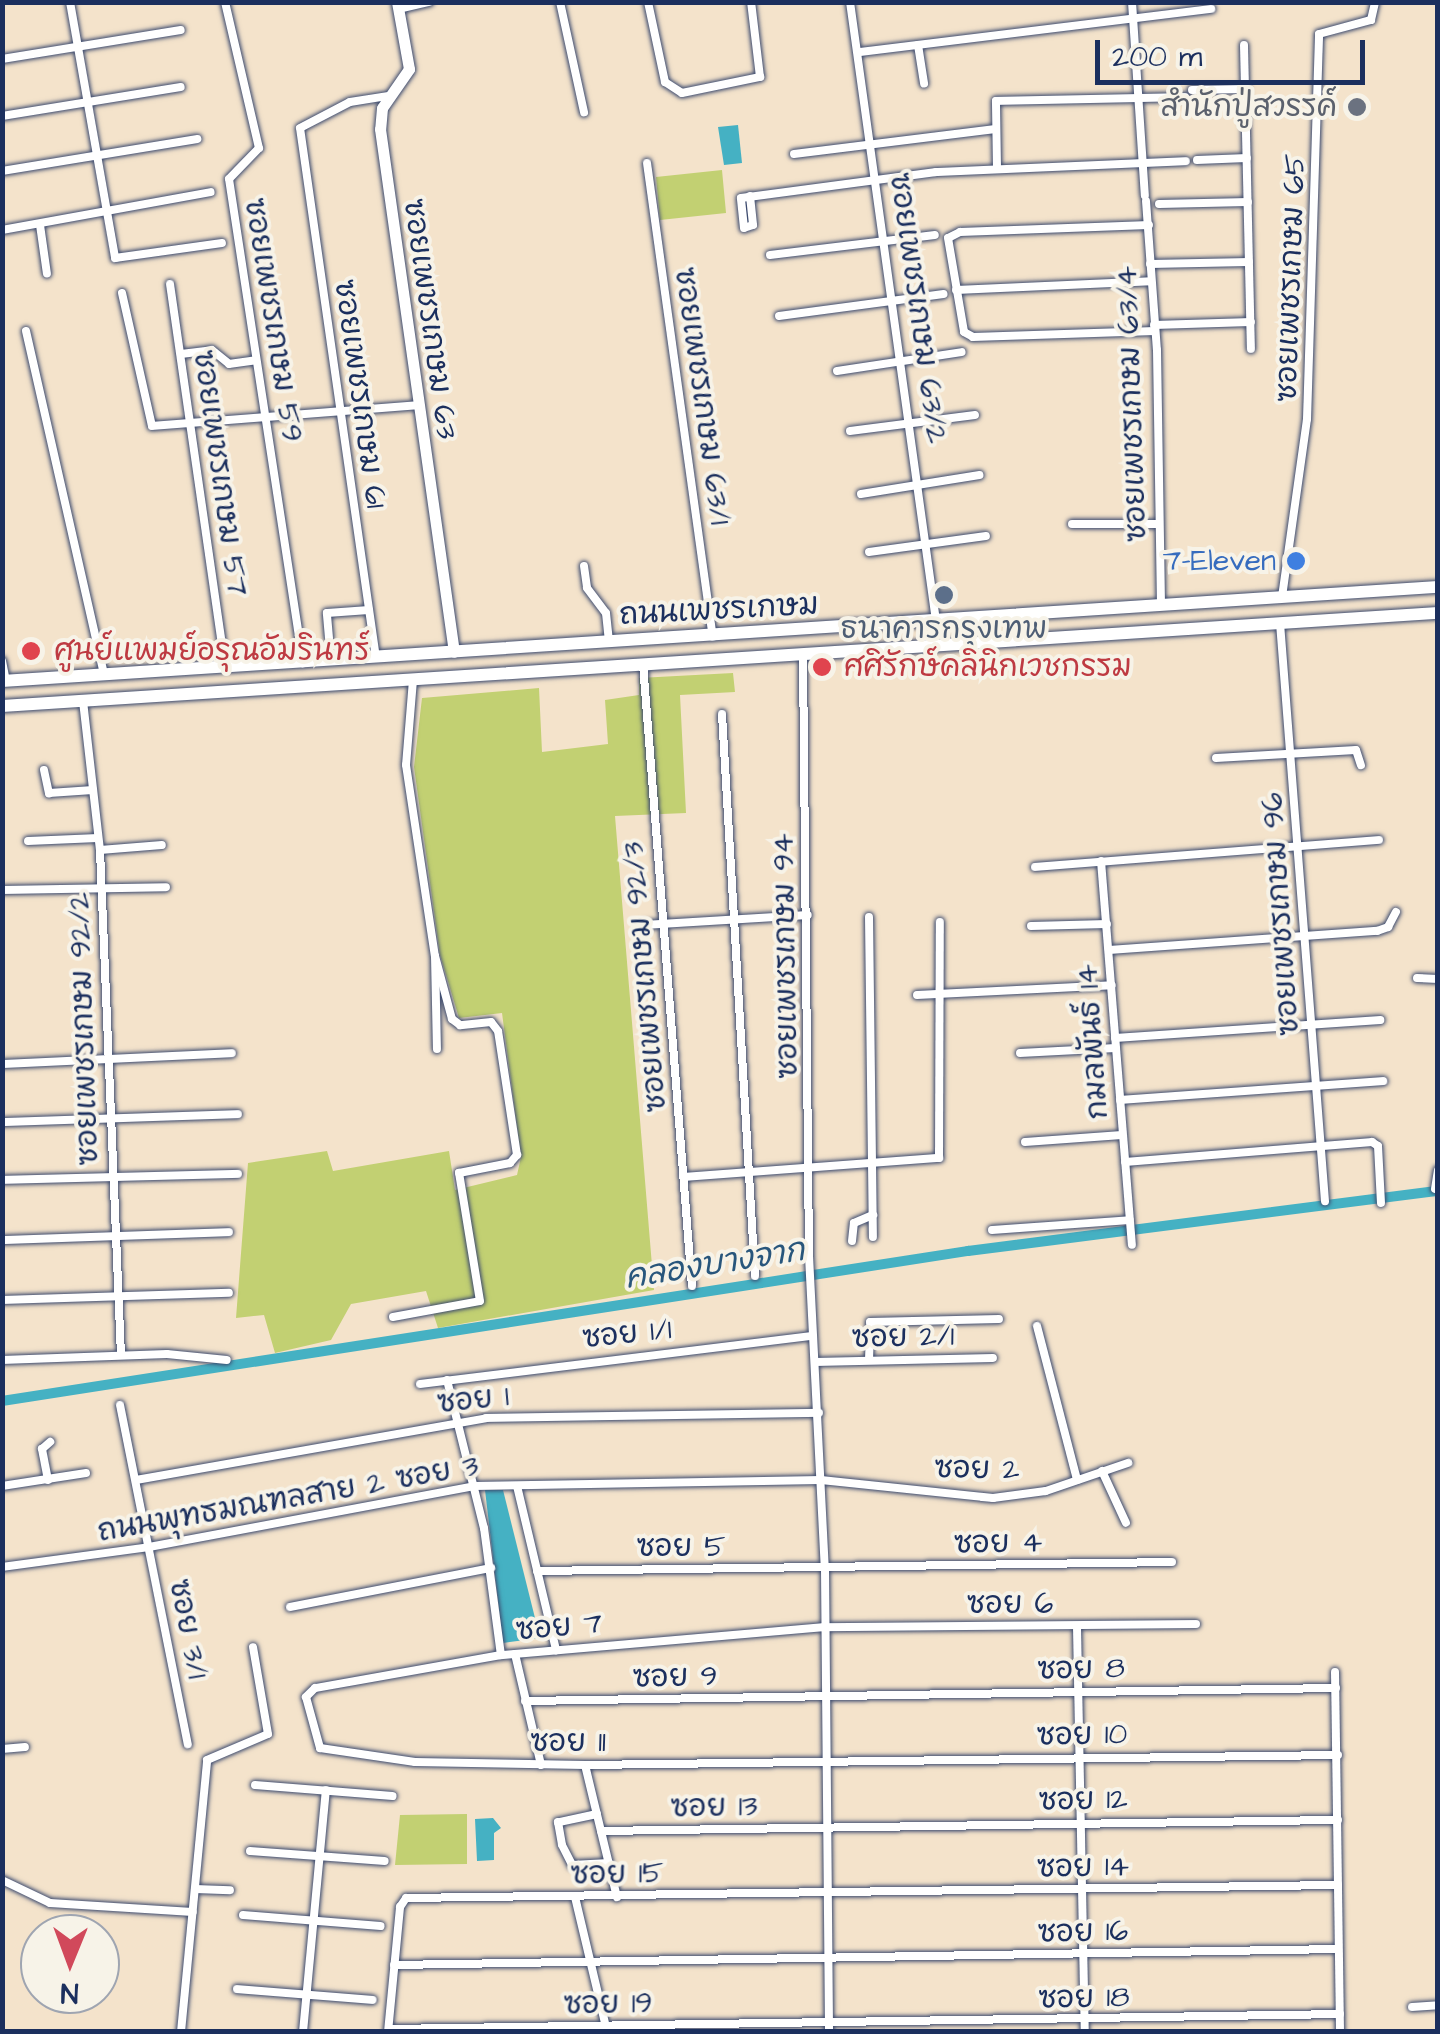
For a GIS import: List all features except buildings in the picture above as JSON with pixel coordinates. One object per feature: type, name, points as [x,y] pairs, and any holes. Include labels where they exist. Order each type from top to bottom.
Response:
[{"type":"main road","name":"ถนนเพชรเกษม","points":[[4,681],[1438,587]]},
{"type":"main road","name":"ถนนเพชรเกษม","points":[[2,706],[1438,613]]},
{"type":"main road","points":[[809,654],[813,630]]},
{"type":"street","points":[[70,2],[117,260],[222,243]]},
{"type":"street","name":"ซอยเพชรเกษม 59","points":[[224,2],[259,148],[229,179],[303,663]]},
{"type":"street","points":[[398,6],[429,2]]},
{"type":"street","points":[[560,2],[584,112]]},
{"type":"street","points":[[648,2],[664,82],[682,92],[760,77],[751,2]]},
{"type":"street","name":"ซอยเพชรเกษม 63/2","points":[[850,2],[930,544],[936,621]]},
{"type":"street","name":"ซอยเพชรเกษม 63/4","points":[[1132,2],[1154,328],[1162,605]]},
{"type":"street","name":"ซอยเพชรเกษม 65","points":[[1282,597],[1307,419],[1319,34],[1371,20],[1375,2]]},
{"type":"street","name":"ซอยเพชรเกษม 63","points":[[398,6],[409,69],[389,96],[380,128],[416,405],[454,652]]},
{"type":"street","points":[[860,52],[1212,9]]},
{"type":"street","points":[[2,60],[180,30]]},
{"type":"street","points":[[918,45],[924,84]]},
{"type":"street","points":[[1244,45],[1251,349]]},
{"type":"street","points":[[2,116],[181,87]]},
{"type":"street","points":[[1192,90],[1246,88]]},
{"type":"street","name":"ซอยเพชรเกษม 61","points":[[376,658],[302,136],[304,122],[313,117],[368,96],[389,96]]},
{"type":"street","points":[[997,168],[996,101],[1185,97]]},
{"type":"street","points":[[794,154],[995,129]]},
{"type":"street","points":[[2,172],[197,139]]},
{"type":"street","points":[[1197,160],[1247,158]]},
{"type":"street","points":[[750,196],[878,177],[1186,160]]},
{"type":"street","name":"ซอยเพชรเกษม 63/1","points":[[647,163],[713,636]]},
{"type":"street","points":[[2,230],[107,215],[210,192]]},
{"type":"street","points":[[1159,204],[1248,202]]},
{"type":"street","points":[[40,225],[47,274]]},
{"type":"street","points":[[1148,225],[955,233],[948,238],[964,332],[973,336],[1251,322]]},
{"type":"street","points":[[770,255],[935,235]]},
{"type":"street","points":[[1150,264],[1249,262]]},
{"type":"street","points":[[956,290],[1151,281]]},
{"type":"street","name":"ซอยเพชรเกษม 57","points":[[170,284],[225,668]]},
{"type":"street","points":[[122,293],[152,426],[416,405]]},
{"type":"street","points":[[779,316],[944,294]]},
{"type":"street","points":[[26,331],[104,675]]},
{"type":"street","points":[[180,354],[212,350],[228,364],[256,360]]},
{"type":"street","points":[[837,371],[962,352]]},
{"type":"street","points":[[850,432],[975,415]]},
{"type":"street","points":[[860,494],[979,475]]},
{"type":"street","points":[[1072,524],[1159,524]]},
{"type":"street","points":[[870,552],[986,536]]},
{"type":"street","points":[[584,566],[587,588],[606,613],[608,641]]},
{"type":"street","points":[[329,638],[327,612],[368,610]]},
{"type":"street","name":"ซอยเพชรเกษม 96","points":[[1280,623],[1325,1201]]},
{"type":"street","name":"ซอยเพชรเกษม 94","points":[[809,654],[809,1256],[826,1569],[829,2028]]},
{"type":"street","points":[[2,661],[4,681]]},
{"type":"street","name":"ซอยเพชรเกษม 92/3","points":[[643,664],[692,1286]]},
{"type":"street","points":[[393,1317],[480,1301],[459,1172],[510,1164],[517,1155],[498,1031],[491,1022],[460,1025],[452,1019],[435,956],[406,765],[413,680]]},
{"type":"street","name":"ซอยเพชรเกษม 92/2","points":[[83,701],[100,850],[115,1295],[121,1356]]},
{"type":"street","points":[[722,714],[752,1173],[755,1276]]},
{"type":"street","points":[[1216,758],[1356,750],[1360,765]]},
{"type":"street","points":[[44,770],[48,793],[94,790]]},
{"type":"street","points":[[28,841],[98,838]]},
{"type":"street","points":[[1035,866],[1379,840]]},
{"type":"street","points":[[100,850],[162,845]]},
{"type":"street","name":"กมลพันธ์ 14","points":[[1101,861],[1132,1245]]},
{"type":"street","points":[[2,890],[166,887]]},
{"type":"street","points":[[1109,950],[1382,930],[1396,912]]},
{"type":"street","points":[[644,925],[808,915]]},
{"type":"street","points":[[870,917],[874,1237]]},
{"type":"street","points":[[684,1177],[812,1172],[872,1162],[939,1158],[940,922]]},
{"type":"street","points":[[1031,926],[1107,924]]},
{"type":"street","points":[[435,956],[437,1049]]},
{"type":"street","points":[[1417,978],[1438,979]]},
{"type":"street","points":[[917,995],[1112,985]]},
{"type":"street","points":[[1020,1053],[1380,1020]]},
{"type":"street","points":[[2,1064],[232,1053]]},
{"type":"street","points":[[1120,1100],[1383,1082]]},
{"type":"street","points":[[2,1122],[238,1114]]},
{"type":"street","points":[[1025,1142],[1122,1135]]},
{"type":"street","points":[[1126,1162],[1376,1144],[1381,1203]]},
{"type":"street","points":[[1434,1189],[1438,1170]]},
{"type":"street","points":[[2,1180],[238,1174]]},
{"type":"street","points":[[852,1242],[854,1223],[873,1215]]},
{"type":"street","points":[[992,1230],[1130,1220]]},
{"type":"street","points":[[2,1240],[229,1232]]},
{"type":"street","points":[[2,1300],[229,1293]]},
{"type":"street","points":[[869,1360],[870,1322],[999,1319]]},
{"type":"street","points":[[1037,1326],[1077,1480]]},
{"type":"street","name":"ซอย 1/1","points":[[420,1384],[812,1336]]},
{"type":"street","points":[[2,1360],[121,1356],[226,1360]]},
{"type":"street","name":"ซอย 2/1","points":[[815,1362],[993,1358]]},
{"type":"street","points":[[448,1380],[491,1568],[500,1655]]},
{"type":"street","name":"ซอย 3/1","points":[[120,1405],[188,1744]]},
{"type":"street","name":"ซอย 1","points":[[136,1480],[456,1422],[819,1413]]},
{"type":"street","points":[[48,1480],[42,1449],[50,1442]]},
{"type":"street","name":"ซอย 2","points":[[821,1480],[993,1498],[1077,1480],[1128,1463]]},
{"type":"street","points":[[1102,1472],[1126,1523]]},
{"type":"street","points":[[2,1486],[86,1474]]},
{"type":"street","name":"ถนนพุทธมณฑลสาย 2 ซอย 3","points":[[2,1567],[149,1548],[474,1486],[821,1480]]},
{"type":"street","points":[[517,1486],[556,1650]]},
{"type":"street","name":"ซอย 4","points":[[826,1569],[1172,1562]]},
{"type":"street","points":[[290,1606],[491,1568]]},
{"type":"street","name":"ซอย 5","points":[[537,1571],[826,1569]]},
{"type":"street","name":"ซอย 6","points":[[824,1627],[1196,1624]]},
{"type":"street","name":"ซอย 7","points":[[315,1741],[306,1697],[315,1688],[500,1655],[824,1627]]},
{"type":"street","points":[[1077,1627],[1085,2026]]},
{"type":"street","points":[[181,2032],[207,1760],[268,1734],[253,1647]]},
{"type":"street","points":[[515,1654],[542,1766]]},
{"type":"street","points":[[1335,1672],[1340,2032]]},
{"type":"street","name":"ซอย 8","points":[[826,1698],[1336,1688]]},
{"type":"street","name":"ซอย 9","points":[[526,1701],[826,1698]]},
{"type":"street","name":"ซอย 11","points":[[315,1741],[324,1749],[398,1760],[542,1766],[826,1762]]},
{"type":"street","points":[[2,1749],[25,1747]]},
{"type":"street","name":"ซอย 10","points":[[826,1762],[1338,1755]]},
{"type":"street","points":[[585,1765],[617,1896]]},
{"type":"street","points":[[254,1785],[393,1796]]},
{"type":"street","points":[[303,2032],[326,1790]]},
{"type":"street","points":[[597,1814],[558,1822],[562,1845],[572,1865],[609,1863]]},
{"type":"street","name":"ซอย 12","points":[[828,1828],[1338,1820]]},
{"type":"street","name":"ซอย 13","points":[[601,1831],[828,1828]]},
{"type":"street","points":[[250,1851],[385,1861]]},
{"type":"street","points":[[2,1880],[50,1903],[193,1912]]},
{"type":"street","name":"ซอย 14","points":[[829,1895],[1338,1885]]},
{"type":"street","points":[[195,1889],[230,1890]]},
{"type":"street","name":"ซอย 15","points":[[394,1965],[400,1907],[406,1898],[829,1895]]},
{"type":"street","points":[[576,1898],[606,2027]]},
{"type":"street","points":[[243,1915],[382,1926]]},
{"type":"street","name":"ซอย 16","points":[[394,1965],[1338,1949]]},
{"type":"street","points":[[388,2030],[394,1965]]},
{"type":"street","points":[[237,1990],[373,2000]]},
{"type":"street","points":[[1412,2007],[1438,2006]]},
{"type":"street","name":"ซอย 18","points":[[829,2028],[1085,2026],[1340,2014]]},
{"type":"street","name":"ซอย 19","points":[[388,2030],[829,2028]]},
{"type":"green space","points":[[722,170],[726,213],[660,220],[656,177]]},
{"type":"green space","points":[[733,673],[735,692],[680,695],[686,813],[615,816],[654,1290],[438,1328],[426,1291],[351,1304],[331,1340],[275,1353],[264,1315],[236,1318],[248,1163],[327,1151],[333,1171],[449,1151],[455,1190],[517,1175],[521,1157],[502,1013],[459,1018],[440,955],[414,767],[422,698],[539,688],[542,752],[608,744],[605,700],[639,695],[639,678]]},
{"type":"green space","points":[[467,1814],[467,1864],[395,1865],[400,1815]]},
{"type":"water","points":[[738,125],[742,163],[724,165],[718,127]]},
{"type":"water","points":[[485,1490],[503,1490],[540,1638],[503,1643]]},
{"type":"water","points":[[493,1818],[501,1828],[494,1833],[494,1860],[477,1861],[475,1819]]},
{"type":"waterway","name":"คลองบางจาก","points":[[2,1401],[968,1251],[1438,1191]]},
{"type":"place","name":"สำนักปู่สวรรค์","points":[[1357,107]]},
{"type":"place","name":"7-Eleven","points":[[1296,561]]},
{"type":"place","name":"ธนาคารกรุงเทพ","points":[[944,595]]},
{"type":"place","name":"ศูนย์แพมย์อรุณอัมรินทร์","points":[[31,651]]},
{"type":"place","name":"ศศิรักษ์คลินิกเวชกรรม","points":[[822,667]]}]
